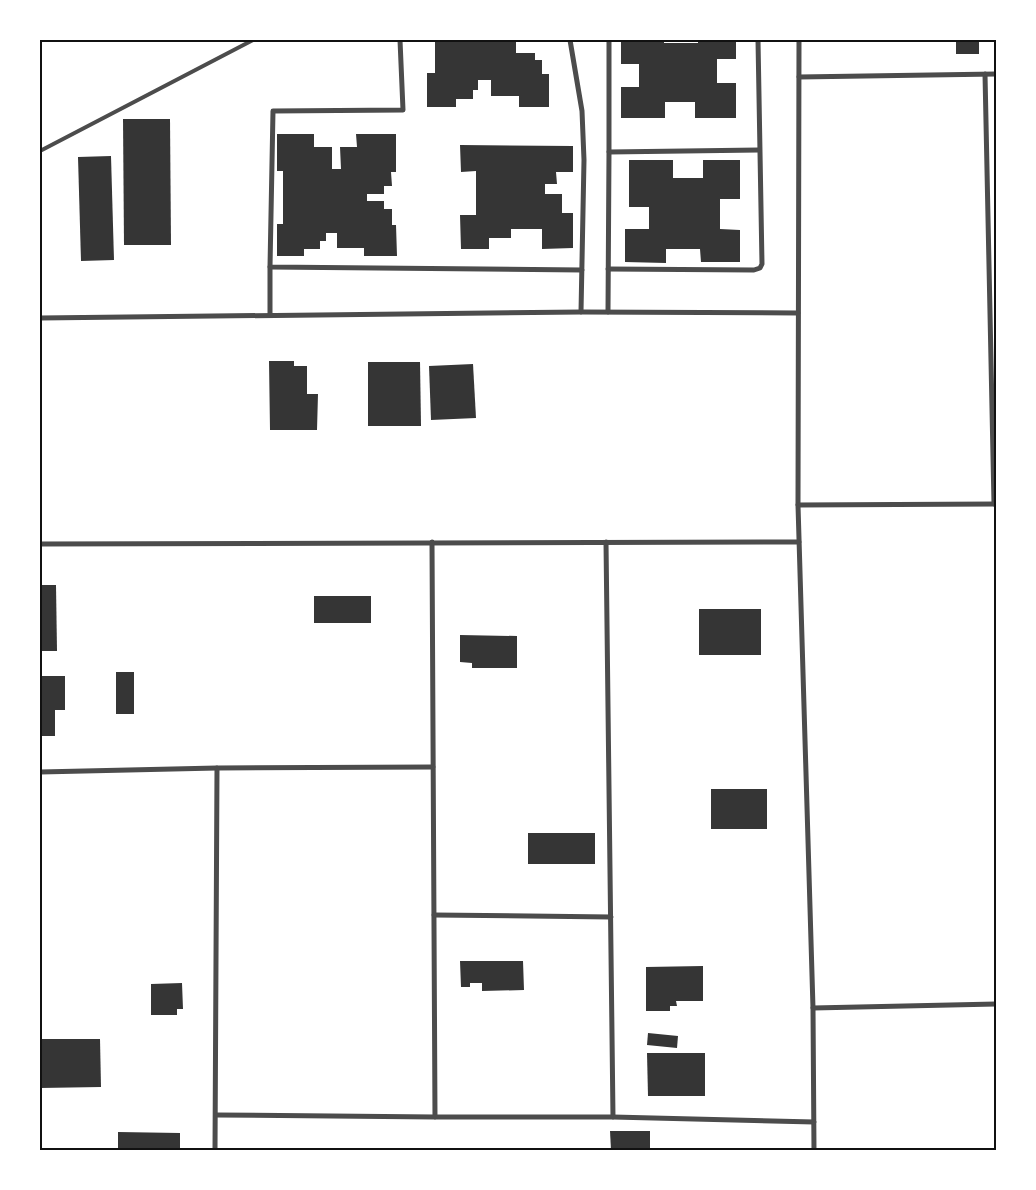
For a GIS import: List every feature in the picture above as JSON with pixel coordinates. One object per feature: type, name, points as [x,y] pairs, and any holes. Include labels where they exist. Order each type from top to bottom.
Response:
[{"type":"street","points":[[270,316],[273,112],[403,110],[400,40]]},
{"type":"street","points":[[570,40],[582,111],[584,160],[581,312]]},
{"type":"street","points":[[608,312],[609,40]]},
{"type":"street","points":[[608,269],[754,270],[760,268],[762,264],[758,40]]},
{"type":"street","points":[[799,40],[798,505],[813,1008],[814,1150]]},
{"type":"street","points":[[798,505],[995,504],[985,74]]},
{"type":"street","points":[[799,76],[996,74]]},
{"type":"street","points":[[610,152],[759,150]]},
{"type":"street","points":[[270,268],[582,270]]},
{"type":"street","points":[[40,318],[581,312],[798,313]]},
{"type":"street","points":[[432,542],[435,1117]]},
{"type":"street","points":[[606,542],[613,1117]]},
{"type":"street","points":[[40,544],[800,542]]},
{"type":"street","points":[[40,772],[217,768],[433,767]]},
{"type":"street","points":[[216,1150],[217,768]]},
{"type":"street","points":[[434,916],[611,917]]},
{"type":"street","points":[[813,1008],[996,1004]]},
{"type":"street","points":[[216,1115],[613,1117],[814,1122]]},
{"type":"lane","points":[[40,151],[253,40]]},
{"type":"building","points":[[435,40],[516,40],[516,53],[535,53],[535,60],[542,60],[542,74],[549,74],[549,107],[519,107],[519,96],[491,96],[491,80],[478,80],[478,90],[473,90],[473,99],[456,99],[456,107],[427,107],[427,73],[435,73]]},
{"type":"building","points":[[621,40],[664,40],[664,43],[698,43],[698,40],[736,40],[736,59],[717,59],[717,83],[736,83],[736,118],[695,118],[695,102],[665,102],[665,118],[621,118],[621,87],[639,87],[639,64],[621,64]]},
{"type":"building","points":[[956,40],[979,40],[979,54],[956,54]]},
{"type":"building","points":[[123,119],[170,119],[171,245],[124,245]]},
{"type":"building","points":[[277,134],[314,134],[314,147],[332,147],[332,169],[341,169],[340,147],[357,147],[356,134],[396,134],[396,172],[391,172],[392,186],[384,186],[384,194],[367,194],[367,201],[384,201],[384,209],[392,209],[392,225],[396,225],[397,256],[364,256],[364,248],[337,248],[337,233],[326,233],[326,241],[320,241],[320,249],[304,249],[304,256],[277,256],[277,224],[283,224],[283,171],[277,171]]},
{"type":"building","points":[[460,145],[573,146],[573,172],[556,172],[557,184],[545,184],[545,194],[562,194],[562,213],[573,213],[573,248],[542,249],[542,229],[511,229],[511,238],[489,238],[489,249],[461,249],[460,215],[476,215],[476,171],[461,172]]},
{"type":"building","points":[[111,156],[114,260],[81,261],[78,157]]},
{"type":"building","points":[[629,160],[673,160],[673,178],[703,178],[703,160],[740,160],[740,199],[720,199],[720,229],[740,230],[740,262],[701,262],[700,249],[666,249],[666,263],[625,262],[625,229],[649,229],[649,207],[629,207]]},
{"type":"building","points":[[269,361],[294,361],[294,366],[307,366],[307,394],[318,394],[317,430],[270,430]]},
{"type":"building","points":[[368,362],[420,362],[421,426],[368,426]]},
{"type":"building","points":[[473,364],[476,418],[431,420],[429,366]]},
{"type":"building","points":[[40,585],[56,585],[57,651],[40,651]]},
{"type":"building","points":[[314,596],[371,596],[371,623],[314,623]]},
{"type":"building","points":[[699,609],[761,609],[761,655],[699,655]]},
{"type":"building","points":[[460,635],[517,636],[517,668],[472,668],[472,663],[460,662]]},
{"type":"building","points":[[116,672],[134,672],[134,714],[116,714]]},
{"type":"building","points":[[40,676],[65,676],[65,710],[55,710],[55,736],[40,736]]},
{"type":"building","points":[[711,789],[767,789],[767,829],[711,829]]},
{"type":"building","points":[[528,833],[595,833],[595,864],[528,864]]},
{"type":"building","points":[[460,961],[523,961],[524,990],[482,991],[482,983],[470,983],[470,987],[461,987]]},
{"type":"building","points":[[703,966],[703,1001],[676,1001],[677,1006],[670,1006],[670,1011],[646,1011],[646,967]]},
{"type":"building","points":[[182,983],[183,1009],[177,1009],[177,1015],[151,1015],[151,984]]},
{"type":"building","points":[[648,1033],[678,1036],[677,1048],[647,1045]]},
{"type":"building","points":[[40,1039],[100,1039],[101,1087],[40,1088]]},
{"type":"building","points":[[647,1053],[705,1053],[705,1096],[648,1096]]},
{"type":"building","points":[[610,1131],[650,1131],[650,1150],[611,1150]]},
{"type":"building","points":[[118,1132],[180,1133],[180,1150],[118,1150]]}]
